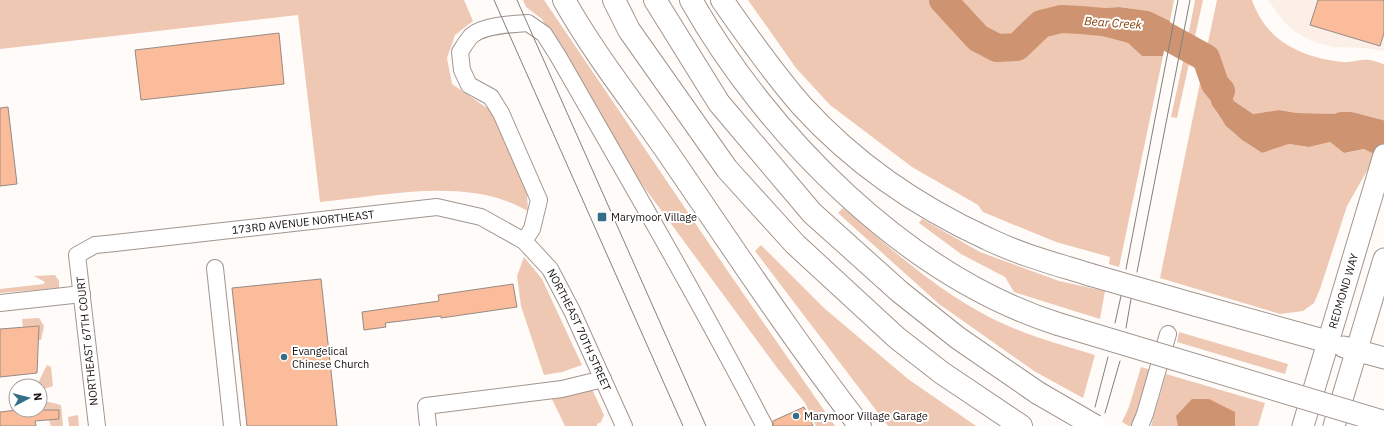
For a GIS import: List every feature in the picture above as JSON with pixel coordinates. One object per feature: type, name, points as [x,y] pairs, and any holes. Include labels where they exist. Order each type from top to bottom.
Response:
[{"type":"highway","points":[[564,0],[611,72],[813,366],[860,426]]},
{"type":"highway","points":[[614,0],[629,30],[727,169],[795,244],[897,338],[942,373],[1021,426]]},
{"type":"highway","points":[[655,0],[719,103],[812,213],[900,292],[958,338],[1038,393],[1095,426]]},
{"type":"highway","points":[[691,0],[748,87],[797,145],[853,200],[916,251],[945,270],[1005,304],[1058,324],[1384,422]]},
{"type":"highway","points":[[722,0],[760,54],[801,105],[838,142],[884,180],[930,209],[988,240],[1029,256],[1328,342]]},
{"type":"main road","name":"REDMOND WAY","points":[[1303,426],[1383,160]]},
{"type":"main road","points":[[1334,426],[1384,258]]},
{"type":"main road","points":[[1328,342],[1384,358]]},
{"type":"street","points":[[524,241],[532,229],[539,200],[501,113],[491,97],[469,85],[462,70],[460,52],[471,36],[484,30],[498,26],[528,22],[544,34],[558,56],[659,232],[728,356],[764,425]]},
{"type":"street","name":"173RD AVENUE NORTHEAST","points":[[78,255],[96,245],[436,207],[481,217],[524,241]]},
{"type":"street","name":"NORTHEAST 70TH STREET","points":[[524,241],[550,269],[572,311],[624,426]]},
{"type":"street","name":"NORTHEAST 67TH COURT","points":[[78,255],[96,426]]},
{"type":"street","points":[[215,268],[232,426]]},
{"type":"street","points":[[0,303],[82,294]]},
{"type":"street","points":[[1140,426],[1145,414],[1168,334]]},
{"type":"street","points":[[428,426],[426,406],[562,389],[603,379]]},
{"type":"shaded area","points":[[0,0],[464,0],[473,21],[455,35],[447,58],[452,84],[493,112],[527,193],[528,211],[504,200],[479,194],[453,191],[399,193],[320,202],[298,15],[0,49]]},
{"type":"shaded area","points":[[523,0],[544,0],[835,426],[816,426],[805,403],[775,365],[627,164],[542,19],[526,7]]},
{"type":"shaded area","points":[[748,0],[1174,0],[1170,21],[1149,11],[1119,7],[1060,11],[1068,27],[1128,43],[1142,56],[1163,56],[1119,267],[1109,264],[1110,257],[1056,242],[983,212],[978,205],[912,167],[830,105],[796,68]]},
{"type":"shaded area","points":[[1195,0],[1203,0],[1194,41],[1188,37]]},
{"type":"shaded area","points":[[1217,0],[1252,0],[1258,14],[1266,26],[1276,36],[1299,51],[1327,60],[1349,62],[1373,60],[1384,64],[1384,120],[1380,132],[1344,114],[1297,113],[1279,110],[1253,114],[1234,101],[1207,47]]},
{"type":"shaded area","points":[[1268,0],[1384,0],[1384,51],[1365,48],[1333,47],[1311,41],[1294,31],[1283,21]]},
{"type":"shaded area","points":[[1184,57],[1190,59],[1177,118],[1171,117]]},
{"type":"shaded area","points":[[1202,73],[1211,102],[1222,121],[1247,144],[1262,153],[1289,144],[1309,147],[1330,142],[1344,153],[1365,149],[1374,154],[1372,162],[1347,206],[1314,303],[1303,311],[1280,314],[1160,278]]},
{"type":"shaded area","points":[[843,208],[913,267],[969,306],[1014,329],[1095,355],[1083,398],[1034,371],[939,304],[838,213]]},
{"type":"shaded area","points":[[922,219],[980,252],[1059,281],[1105,291],[1100,319],[1014,292],[1005,277],[961,254],[919,223]]},
{"type":"shaded area","points":[[761,245],[824,308],[908,379],[976,426],[888,426],[755,251]]},
{"type":"shaded area","points":[[524,257],[542,279],[582,365],[562,372],[544,375],[521,306],[517,276]]},
{"type":"shaded area","points":[[55,275],[59,281],[59,288],[0,293],[0,289],[44,284],[45,282],[34,276]]},
{"type":"shaded area","points":[[39,318],[44,326],[41,340],[39,340],[39,326],[23,327],[22,319]]},
{"type":"shaded area","points":[[1179,332],[1288,364],[1285,374],[1177,342]]},
{"type":"shaded area","points":[[47,365],[51,367],[53,386],[48,388],[48,378],[40,378]]},
{"type":"shaded area","points":[[1141,367],[1151,370],[1136,426],[1129,426],[1122,422],[1129,407]]},
{"type":"shaded area","points":[[1166,374],[1265,403],[1258,426],[1151,426]]},
{"type":"shaded area","points":[[591,387],[604,415],[601,422],[597,424],[597,426],[565,426],[551,397]]},
{"type":"shaded area","points":[[48,402],[61,405],[63,426],[51,426],[48,418]]},
{"type":"shaded area","points":[[78,415],[79,426],[69,426],[68,417]]},
{"type":"water","points":[[1119,7],[1149,11],[1170,21],[1163,56],[1142,56],[1128,43],[1068,27],[1060,11]]},
{"type":"water","points":[[1207,47],[1234,101],[1253,114],[1279,110],[1297,113],[1344,114],[1380,132],[1374,154],[1364,149],[1344,153],[1330,142],[1309,147],[1289,144],[1262,153],[1242,140],[1226,126],[1212,105],[1202,73]]},
{"type":"water","points":[[1192,399],[1209,399],[1235,412],[1235,426],[1178,426],[1176,416]]},
{"type":"building","points":[[1318,0],[1384,0],[1384,33],[1380,46],[1310,25]]},
{"type":"building","points":[[279,33],[284,84],[141,100],[135,50]]},
{"type":"building","points":[[8,107],[17,184],[0,186],[0,108]]},
{"type":"building","name":"Evangelical Chinese Church","points":[[321,279],[337,426],[247,426],[232,288]]},
{"type":"building","points":[[513,284],[517,307],[441,318],[441,316],[385,323],[386,327],[364,330],[362,312],[439,301],[438,295]]},
{"type":"building","points":[[39,326],[37,373],[0,377],[0,329]]},
{"type":"building","name":"Marymoor Village Garage","points":[[804,407],[813,426],[773,426],[773,421]]},
{"type":"building","points":[[48,410],[59,410],[59,419],[35,421],[36,426],[0,426],[0,412],[8,411],[8,418],[48,418]]},
{"type":"waterway","name":"Bear Creek","points":[[943,0],[978,38],[997,48],[1017,47],[1041,24],[1061,19],[1148,26],[1206,58],[1215,84],[1221,91]]},
{"type":"waterway","name":"Bear Creek","points":[[1342,126],[1350,126],[1384,135]]},
{"type":"tram line","points":[[494,0],[683,426]]},
{"type":"tram line","points":[[517,0],[706,426]]},
{"type":"tram line","points":[[1126,269],[1178,0]]},
{"type":"tram line","points":[[1137,272],[1190,0]]},
{"type":"tram line","points":[[1115,323],[1121,296]]},
{"type":"tram line","points":[[1126,328],[1131,299]]},
{"type":"tram line","points":[[1095,407],[1108,357]]},
{"type":"tram line","points":[[1105,413],[1120,361]]},
{"type":"place","name":"Marymoor Village","points":[[602,217]]},
{"type":"place","name":"Evangelical Chinese Church","points":[[284,357]]},
{"type":"place","name":"Marymoor Village Garage","points":[[796,416]]}]
